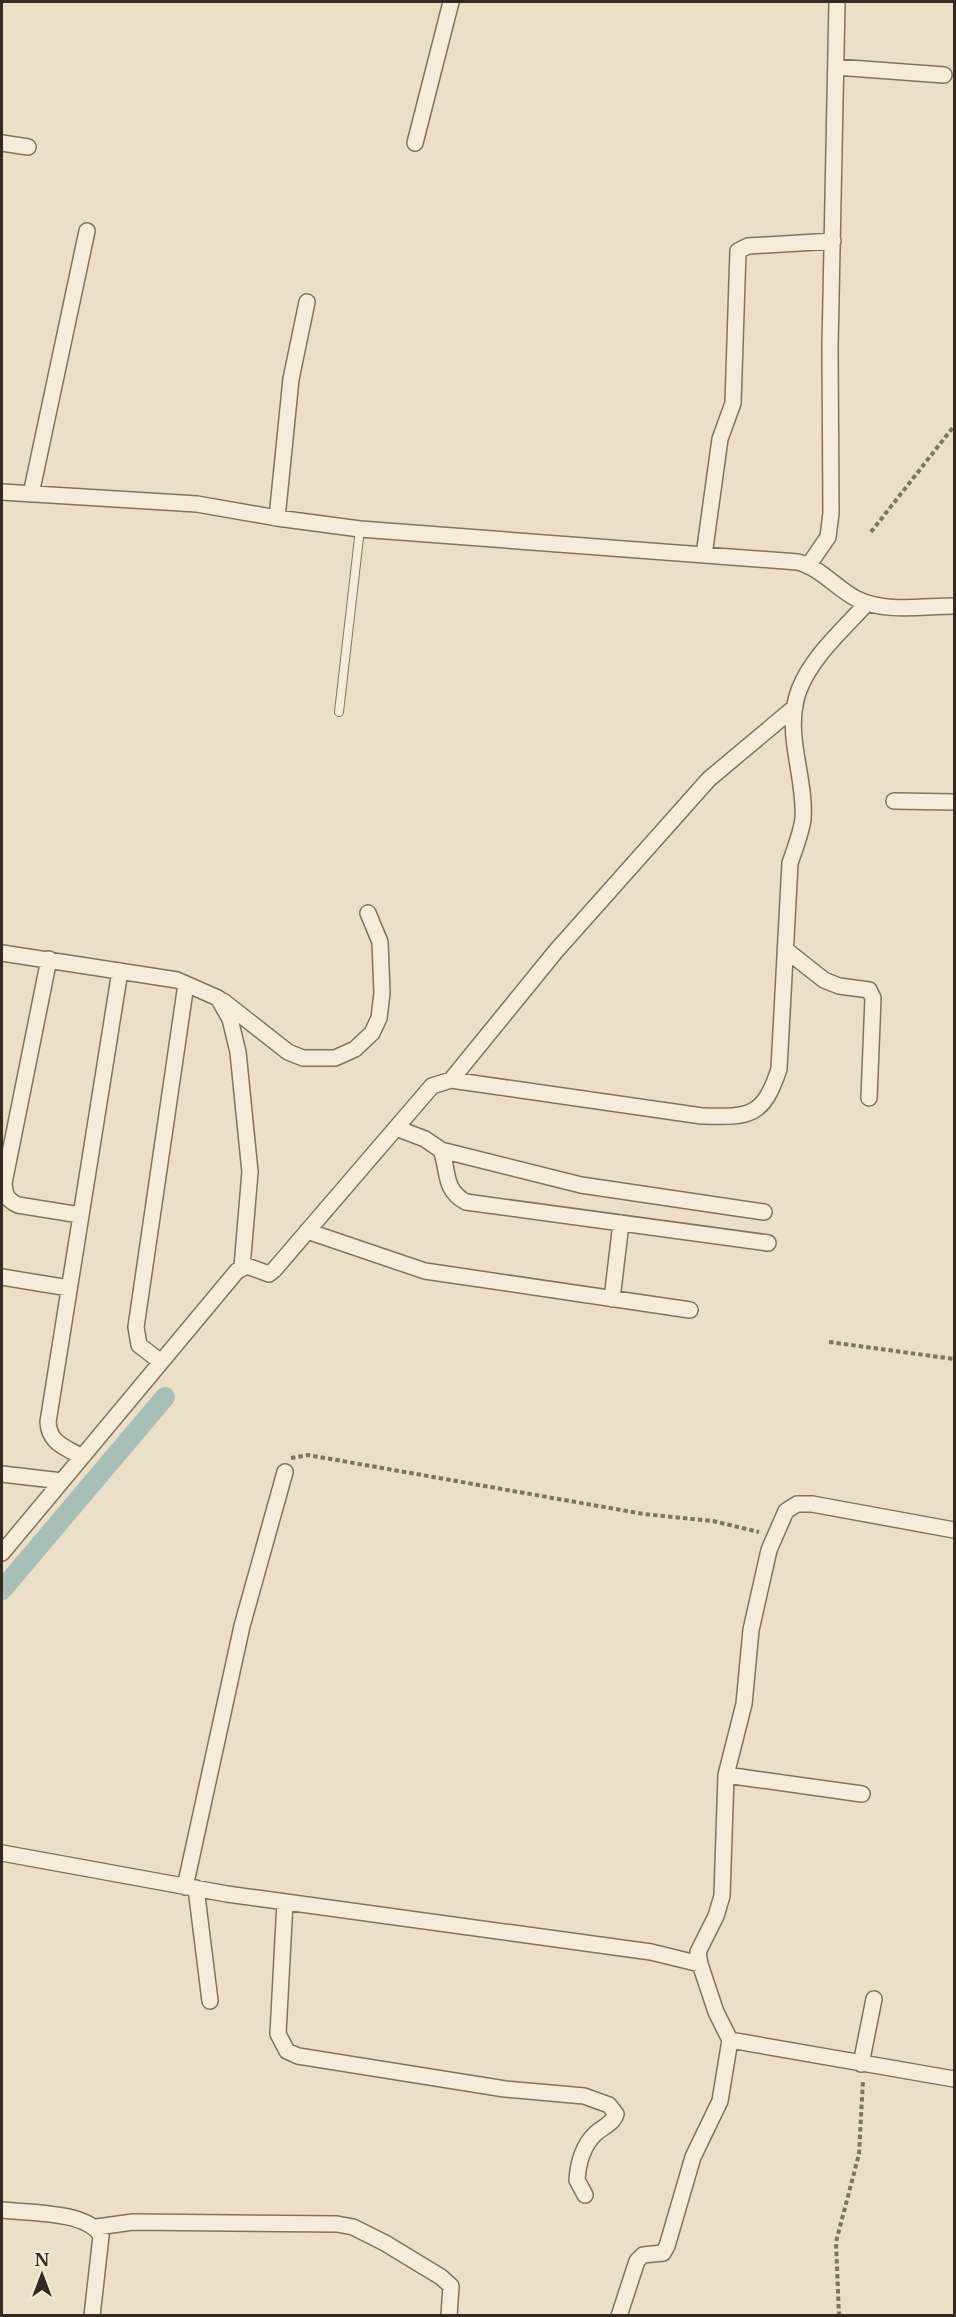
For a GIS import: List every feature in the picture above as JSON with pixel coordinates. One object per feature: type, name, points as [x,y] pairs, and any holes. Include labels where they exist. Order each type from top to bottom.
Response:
[{"type":"street","points":[[415,143],[452,2]]},
{"type":"street","points":[[808,566],[828,537],[831,524],[837,2]]},
{"type":"street","points":[[836,67],[944,75]]},
{"type":"street","points":[[2,143],[28,147]]},
{"type":"street","points":[[31,494],[87,231]]},
{"type":"street","points":[[704,555],[720,439],[733,403],[738,251],[748,246],[833,241]]},
{"type":"street","points":[[277,518],[292,370],[307,302]]},
{"type":"street","points":[[2,492],[197,504],[360,529],[789,561],[808,566],[848,594],[867,603],[898,606],[954,606]]},
{"type":"street","points":[[252,1269],[269,1274],[274,1270],[432,1086],[451,1080],[702,1116],[736,1117],[748,1114],[761,1106],[769,1096],[779,1069],[790,863],[800,836],[803,817],[793,737],[795,707],[804,679],[814,663],[867,603]]},
{"type":"street","points":[[451,1080],[556,951],[709,779],[795,707]]},
{"type":"street","points":[[894,801],[954,802]]},
{"type":"street","points":[[2,953],[49,959],[186,984],[218,998],[288,1052],[303,1058],[335,1058],[355,1049],[372,1033],[379,1018],[382,993],[380,942],[368,913]]},
{"type":"street","points":[[786,950],[824,980],[839,986],[869,990],[873,998],[869,1098]]},
{"type":"street","points":[[49,959],[4,1183],[4,1194],[18,1205],[80,1215]]},
{"type":"street","points":[[82,1457],[54,1441],[49,1433],[48,1422],[120,971]]},
{"type":"street","points":[[161,1362],[138,1345],[136,1327],[186,984]]},
{"type":"street","points":[[2,1553],[161,1362],[252,1269],[249,1172],[238,1052],[230,1019],[218,998]]},
{"type":"street","points":[[396,1128],[425,1139],[441,1150],[581,1185],[764,1212]]},
{"type":"street","points":[[441,1150],[449,1187],[454,1196],[466,1202],[768,1243]]},
{"type":"street","points":[[612,1299],[621,1223]]},
{"type":"street","points":[[307,1231],[425,1271],[690,1310]]},
{"type":"street","points":[[2,1277],[69,1288]]},
{"type":"street","points":[[210,2001],[191,1888],[242,1626],[285,1472]]},
{"type":"street","points":[[2,1474],[62,1481]]},
{"type":"street","points":[[619,2316],[637,2260],[643,2255],[663,2253],[668,2246],[693,2157],[720,2101],[730,2040],[716,2012],[698,1952],[716,1916],[722,1896],[726,1775],[744,1704],[754,1616],[774,1536],[786,1511],[797,1504],[812,1504],[954,1530]]},
{"type":"street","points":[[726,1775],[862,1794]]},
{"type":"street","points":[[2,1853],[191,1888],[651,1952],[700,1964]]},
{"type":"street","points":[[285,1902],[278,2034],[287,2051],[306,2058],[506,2089],[585,2096],[602,2102],[614,2109],[615,2118],[595,2134],[584,2150],[577,2180],[585,2195]]},
{"type":"street","points":[[863,2064],[874,1999]]},
{"type":"street","points":[[730,2040],[954,2079]]},
{"type":"street","points":[[2,2210],[79,2219],[97,2228],[133,2222],[283,2222],[353,2227],[441,2277],[451,2286],[449,2316]]},
{"type":"street","points":[[92,2316],[101,2236],[97,2228]]},
{"type":"lane","points":[[339,712],[360,529]]},
{"type":"path","points":[[871,532],[954,426]]},
{"type":"path","points":[[829,1342],[954,1359]]},
{"type":"path","points":[[285,1472],[289,1460],[295,1456],[308,1455],[644,1514],[713,1521],[774,1536]]},
{"type":"path","points":[[839,2316],[836,2242],[859,2154],[863,2064]]},
{"type":"waterway","points":[[2,1590],[165,1397]]}]
